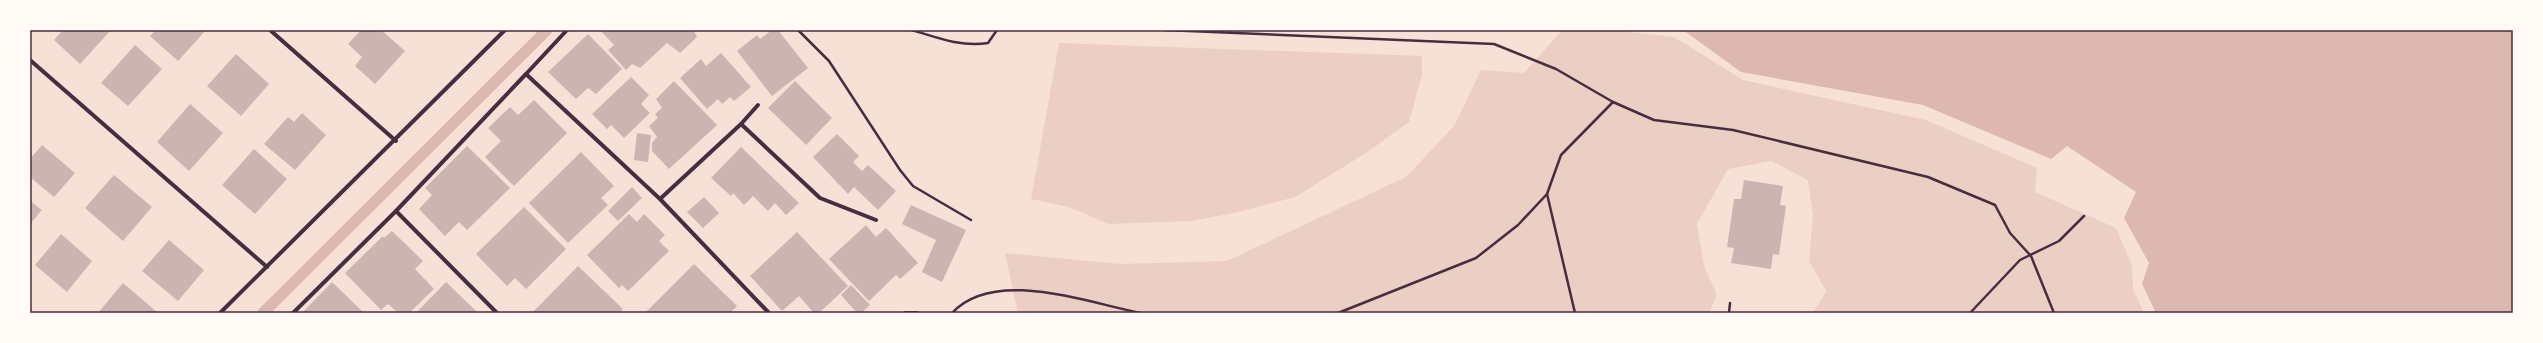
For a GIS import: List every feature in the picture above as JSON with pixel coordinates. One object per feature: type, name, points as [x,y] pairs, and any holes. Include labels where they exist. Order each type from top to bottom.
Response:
[{"type":"street","points":[[270,30],[396,141]]},
{"type":"street","points":[[220,313],[396,141],[505,30]]},
{"type":"street","points":[[293,313],[396,211],[567,30]]},
{"type":"street","points":[[30,60],[267,267]]},
{"type":"street","points":[[526,74],[660,199],[768,313]]},
{"type":"street","points":[[660,199],[740,124],[758,105]]},
{"type":"street","points":[[740,124],[820,198],[876,220]]},
{"type":"street","points":[[396,211],[497,313]]},
{"type":"street","points":[[905,313],[917,313]]},
{"type":"path","points":[[798,30],[829,61],[900,170],[913,186],[972,220]]},
{"type":"path","points":[[912,30],[948,42],[972,45],[988,43],[997,30]]},
{"type":"path","points":[[1164,30],[1494,44],[1556,69],[1613,102],[1654,120],[1733,130],[1928,177],[1995,205],[2010,233],[2031,256],[2054,313]]},
{"type":"path","points":[[1338,313],[1476,258],[1518,225],[1547,194],[1561,155],[1613,102]]},
{"type":"path","points":[[1547,194],[1576,313]]},
{"type":"path","points":[[1970,313],[2020,260],[2031,256],[2059,241],[2084,216]]},
{"type":"path","points":[[952,313],[961,303],[989,293],[1021,290],[1141,313]]},
{"type":"path","points":[[1729,313],[1730,303]]},
{"type":"shaded area","points":[[1562,30],[1613,30],[1674,37],[1743,80],[1926,120],[2037,168],[2035,192],[2116,228],[2132,265],[2133,289],[2144,313],[1813,313],[1826,291],[1809,261],[1813,216],[1808,180],[1771,161],[1728,169],[1697,224],[1704,266],[1717,295],[1709,313],[1018,313],[1005,253],[1120,264],[1227,261],[1406,177],[1454,126],[1481,70],[1524,73]]},
{"type":"shaded area","points":[[1683,30],[2513,30],[2513,313],[2156,313],[2142,284],[2149,263],[2124,218],[2136,192],[2067,146],[2051,159],[1923,105],[1741,72]]},
{"type":"shaded area","points":[[1059,43],[1422,56],[1422,75],[1409,122],[1366,153],[1295,197],[1243,211],[1192,221],[1108,224],[1069,207],[1031,199]]},
{"type":"building","points":[[63,30],[111,30],[80,64],[54,40]]},
{"type":"building","points":[[156,30],[206,30],[178,61],[150,36]]},
{"type":"building","points":[[361,30],[381,30],[405,51],[375,84],[355,66],[362,57],[348,44]]},
{"type":"building","points":[[600,30],[693,30],[697,37],[680,53],[667,43],[640,68],[632,64],[626,70],[608,50],[614,45]]},
{"type":"building","points":[[772,30],[778,30],[808,68],[772,96],[737,51],[757,35],[760,39]]},
{"type":"building","points":[[588,34],[622,69],[596,94],[588,88],[576,99],[548,72]]},
{"type":"building","points":[[135,45],[162,69],[128,106],[101,83]]},
{"type":"building","points":[[721,53],[751,87],[734,101],[730,97],[722,104],[718,99],[707,109],[680,78],[701,59],[706,66]]},
{"type":"building","points":[[236,54],[269,84],[241,116],[207,86]]},
{"type":"building","points":[[631,77],[649,95],[641,104],[650,113],[624,138],[611,125],[607,129],[592,114]]},
{"type":"building","points":[[674,81],[717,125],[669,169],[652,151],[652,143],[657,137],[649,126],[658,118],[655,114],[662,108],[656,99]]},
{"type":"building","points":[[795,81],[832,118],[806,145],[768,108]]},
{"type":"building","points":[[534,100],[567,133],[514,186],[485,157],[501,141],[488,128],[510,107],[518,115]]},
{"type":"building","points":[[190,104],[223,133],[189,171],[157,142]]},
{"type":"building","points":[[302,113],[326,135],[295,170],[264,144],[288,117],[294,122]]},
{"type":"building","points":[[637,133],[651,135],[648,162],[634,160]]},
{"type":"building","points":[[837,134],[859,156],[853,162],[862,171],[868,165],[896,191],[878,210],[854,187],[848,194],[813,157]]},
{"type":"building","points":[[42,145],[75,173],[54,197],[30,177],[30,159]]},
{"type":"building","points":[[467,146],[510,188],[467,230],[459,222],[445,236],[419,209],[432,195],[425,188]]},
{"type":"building","points":[[741,147],[799,203],[786,215],[775,203],[768,211],[753,196],[744,205],[733,193],[731,196],[711,178]]},
{"type":"building","points":[[254,149],[287,179],[255,214],[222,185]]},
{"type":"building","points":[[581,152],[614,186],[601,198],[608,205],[568,243],[529,203]]},
{"type":"building","points":[[114,175],[152,207],[123,241],[85,208]]},
{"type":"building","points":[[1744,180],[1783,186],[1780,205],[1786,206],[1779,255],[1773,254],[1771,269],[1731,263],[1734,248],[1727,247],[1734,199],[1741,199]]},
{"type":"building","points":[[632,187],[642,198],[618,221],[608,211]]},
{"type":"building","points":[[704,197],[719,213],[703,228],[687,212]]},
{"type":"building","points":[[30,201],[42,210],[30,224]]},
{"type":"building","points":[[911,205],[966,230],[942,282],[922,272],[936,240],[902,224]]},
{"type":"building","points":[[524,207],[566,249],[526,289],[515,278],[507,286],[476,254]]},
{"type":"building","points":[[629,214],[637,222],[644,214],[665,235],[659,241],[669,251],[628,291],[622,285],[619,288],[587,255]]},
{"type":"building","points":[[866,225],[876,237],[886,228],[918,263],[900,279],[896,275],[869,301],[829,259]]},
{"type":"building","points":[[392,231],[423,261],[415,269],[434,289],[409,313],[398,313],[388,304],[381,310],[345,273],[383,236],[384,238]]},
{"type":"building","points":[[797,232],[848,286],[819,313],[814,313],[799,296],[782,311],[750,276]]},
{"type":"building","points":[[61,234],[92,261],[67,292],[35,265]]},
{"type":"building","points":[[169,240],[204,270],[178,301],[142,271]]},
{"type":"building","points":[[694,264],[737,306],[730,313],[645,313]]},
{"type":"building","points":[[578,266],[623,309],[619,313],[532,313]]},
{"type":"building","points":[[332,282],[364,313],[302,313]]},
{"type":"building","points":[[446,282],[478,313],[416,313]]},
{"type":"building","points":[[123,283],[157,312],[98,313]]},
{"type":"building","points":[[851,285],[870,305],[861,313],[857,313],[841,295]]},
{"type":"waterway","points":[[263,313],[547,30]]}]
